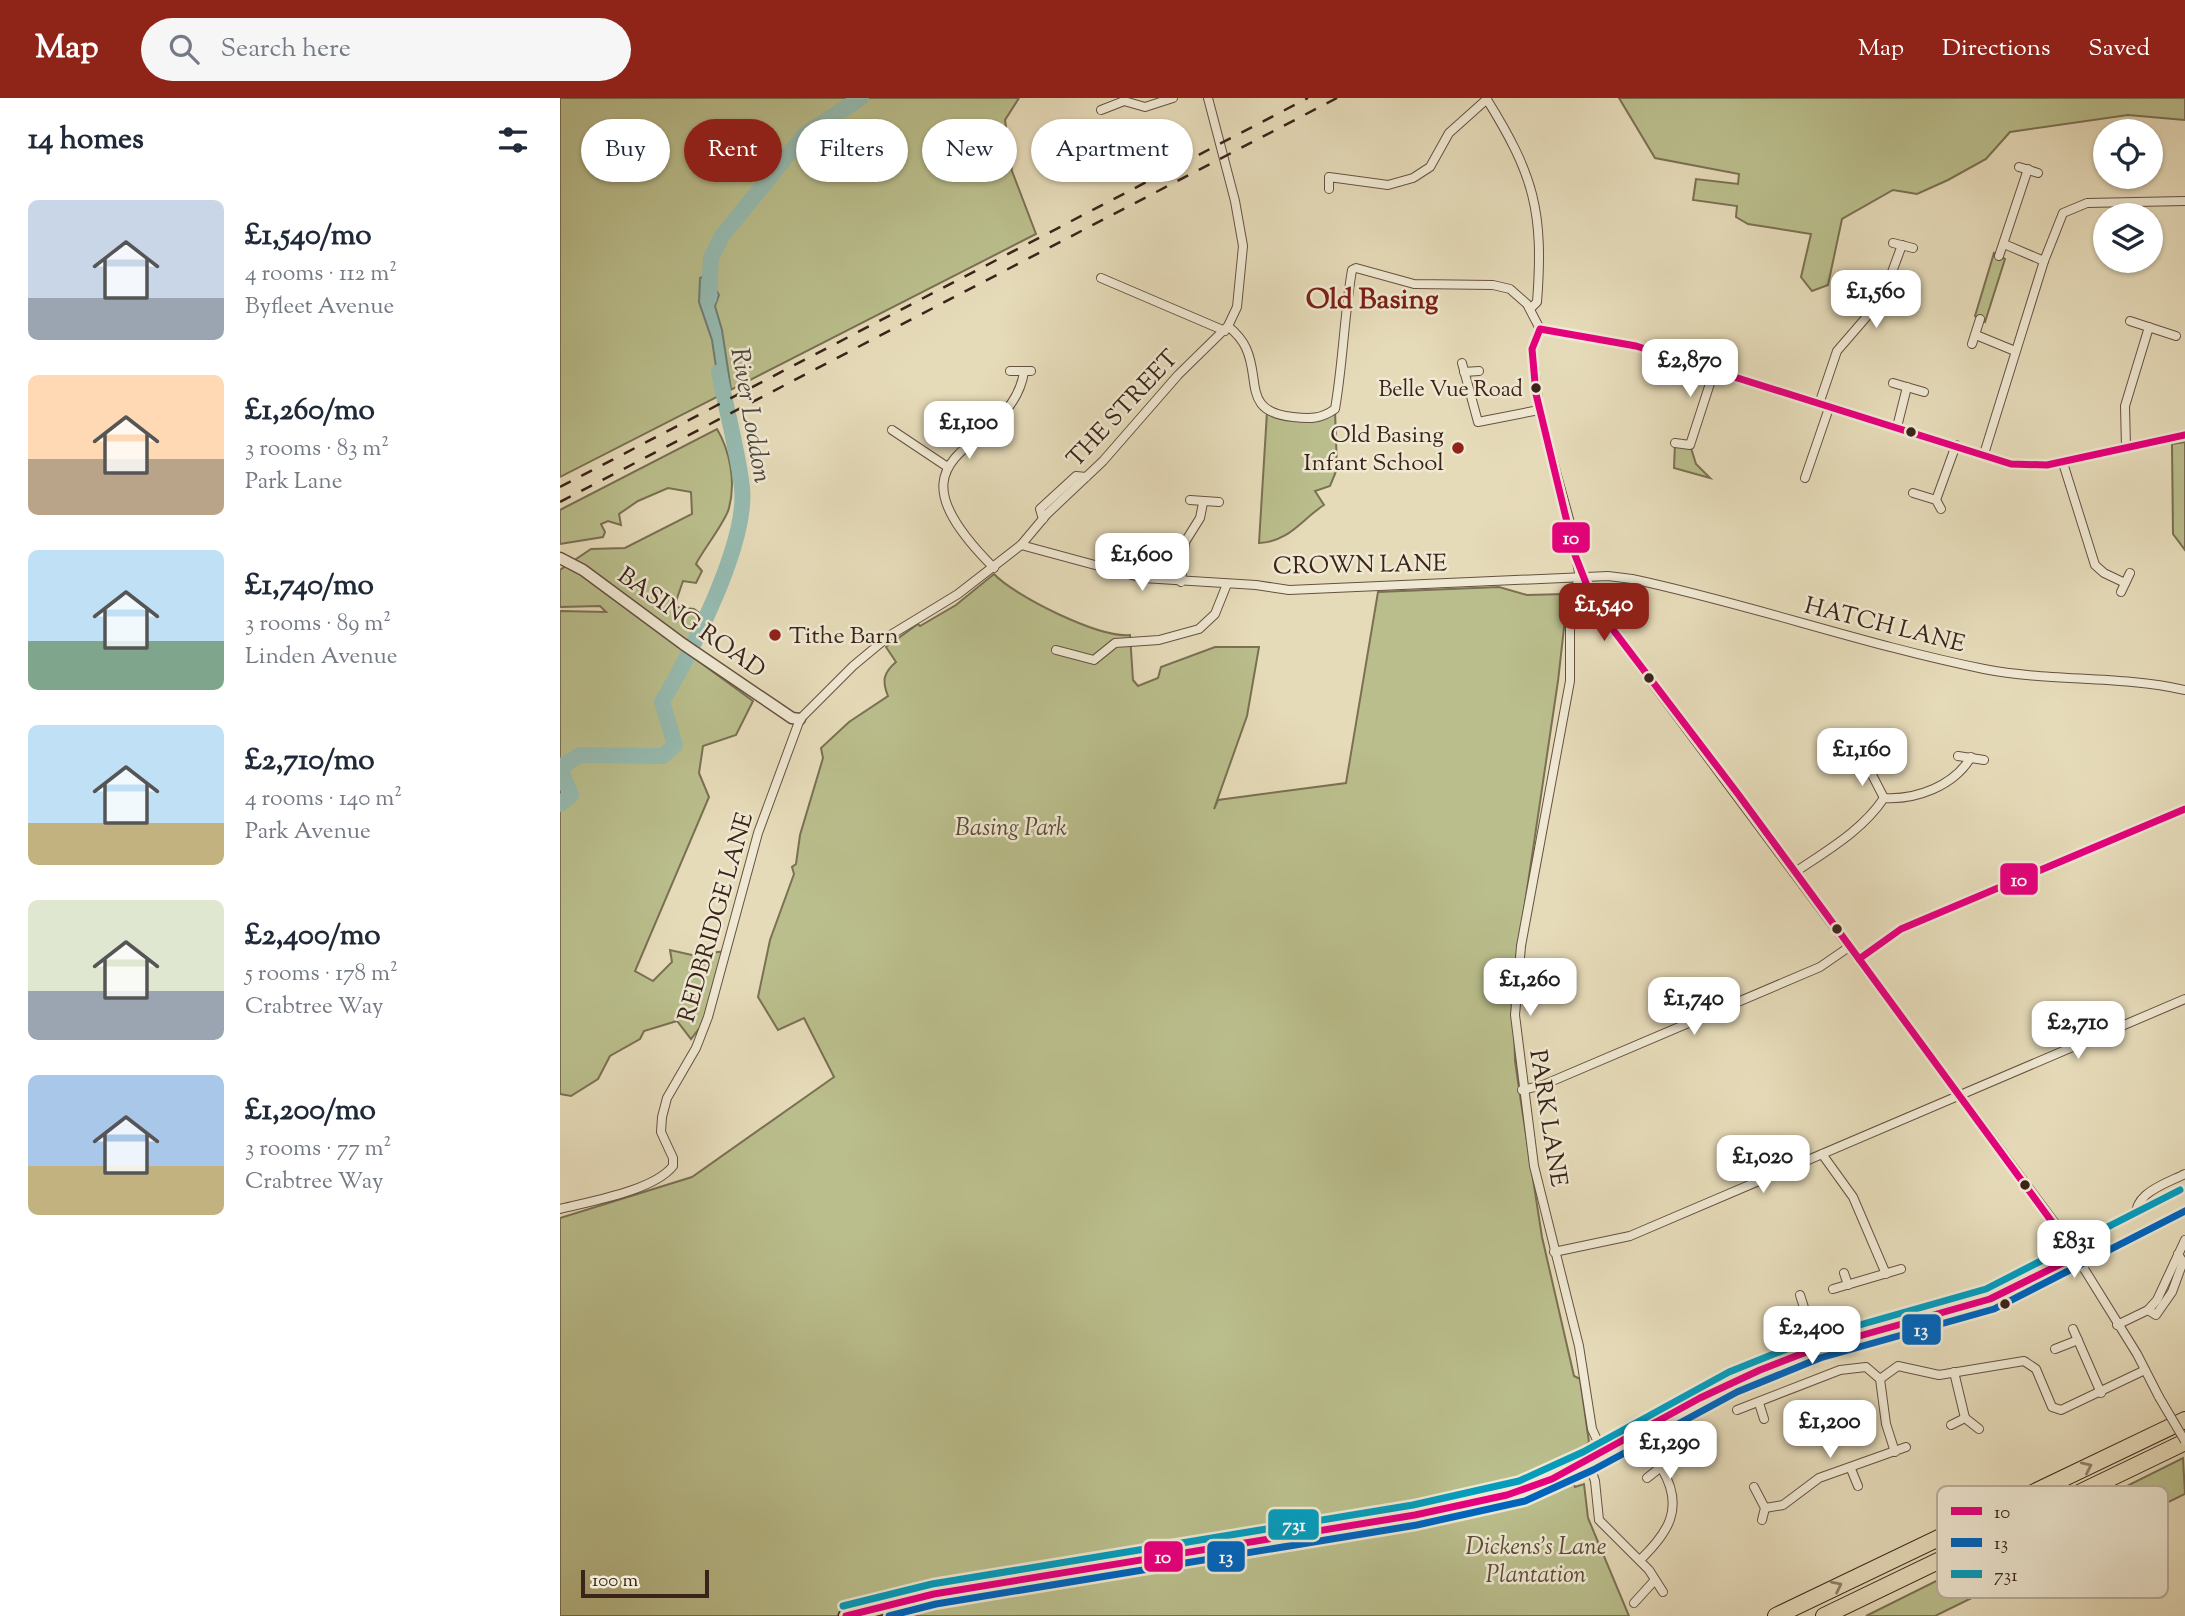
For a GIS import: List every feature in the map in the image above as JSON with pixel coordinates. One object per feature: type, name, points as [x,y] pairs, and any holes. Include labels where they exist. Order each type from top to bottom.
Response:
[{"type":"highway","points":[[2047,1486],[2185,1420]]},
{"type":"highway","points":[[2092,1486],[2185,1441]]},
{"type":"highway","points":[[1776,1616],[1937,1539]]},
{"type":"highway","points":[[1824,1616],[1937,1561]]},
{"type":"main road","points":[[846,1616],[934,1594],[1481,1502],[1537,1486],[1733,1382],[1817,1348],[1990,1299],[2185,1199]]},
{"type":"street","points":[[1101,110],[1123,100],[1145,107],[1173,98]]},
{"type":"street","name":"THE STREET","points":[[800,719],[853,666],[889,636],[958,594],[1021,545],[1042,519],[1086,477],[1178,375],[1227,328],[1237,307],[1243,246],[1208,98]]},
{"type":"street","points":[[1329,189],[1329,177],[1388,185],[1413,178],[1430,167],[1450,132],[1486,99],[1522,160],[1534,198],[1541,243],[1537,302],[1530,309]]},
{"type":"street","points":[[2019,167],[2038,173]]},
{"type":"street","points":[[1999,256],[2028,169]]},
{"type":"street","points":[[1984,454],[2056,224],[2063,213],[2074,206],[2087,203],[2185,201]]},
{"type":"street","points":[[1819,404],[1838,351],[1882,299],[1898,244],[1913,248]]},
{"type":"street","points":[[2004,244],[2044,261]]},
{"type":"street","points":[[1101,278],[1227,328],[1247,349],[1260,403],[1267,411],[1308,419],[1323,417],[1335,409],[1343,326],[1352,270],[1356,268],[1414,284],[1500,286],[1520,296],[1540,329],[1532,348],[1539,410],[1569,519],[1580,578],[1595,606],[2077,1256],[2146,1370],[2185,1441]]},
{"type":"street","points":[[1972,344],[1980,319]]},
{"type":"street","points":[[2130,321],[2176,336]]},
{"type":"street","points":[[2126,447],[2125,406],[2149,327]]},
{"type":"street","points":[[1540,329],[1636,346],[2011,464],[2063,463],[2185,435]]},
{"type":"street","points":[[1976,335],[2015,351]]},
{"type":"street","points":[[1462,363],[1478,422],[1539,410]]},
{"type":"street","points":[[1675,443],[1690,445],[1714,370]]},
{"type":"street","points":[[994,568],[955,519],[945,492],[946,466],[960,450],[1008,408],[1028,372],[1010,371]]},
{"type":"street","points":[[1464,372],[1479,371]]},
{"type":"street","points":[[1893,383],[1924,392]]},
{"type":"street","points":[[1897,427],[1907,387]]},
{"type":"street","points":[[1805,478],[1829,408]]},
{"type":"street","points":[[892,430],[946,466]]},
{"type":"street","points":[[1936,500],[1956,445]]},
{"type":"street","points":[[2063,463],[2095,565],[2104,573],[2125,583]]},
{"type":"street","points":[[1913,493],[1936,500],[1941,509]]},
{"type":"street","points":[[1190,500],[1219,502]]},
{"type":"street","points":[[1181,582],[1185,542],[1200,518],[1203,503]]},
{"type":"street","name":"CROWN LANE","points":[[1021,545],[1113,573],[1181,582],[1289,590],[1580,578]]},
{"type":"street","name":"BASING ROAD","points":[[560,558],[583,570],[683,644],[792,718],[800,719]]},
{"type":"street","points":[[2121,592],[2130,573]]},
{"type":"street","name":"HATCH LANE","points":[[1580,578],[1608,576],[1654,584],[1867,641],[1986,669],[2051,678],[2134,680],[2185,690]]},
{"type":"street","name":"PARK LANE","points":[[1580,578],[1571,595],[1570,681],[1531,886],[1516,983],[1516,1015],[1522,1090],[1534,1166],[1579,1346],[1592,1429],[1603,1453]]},
{"type":"street","points":[[1056,650],[1094,660],[1115,643],[1159,640],[1199,629],[1215,614],[1227,584]]},
{"type":"street","name":"REDBRIDGE LANE","points":[[560,1209],[630,1190],[653,1181],[670,1170],[673,1158],[661,1132],[667,1098],[696,1048],[708,1017],[758,833],[800,719]]},
{"type":"street","points":[[1958,756],[1984,760]]},
{"type":"street","points":[[1858,771],[1874,757]]},
{"type":"street","points":[[1884,798],[1915,797],[1957,776],[1971,757]]},
{"type":"street","points":[[1867,765],[1884,798]]},
{"type":"street","points":[[1794,873],[1854,831],[1873,814],[1884,798]]},
{"type":"street","points":[[1858,959],[1901,929],[2185,809]]},
{"type":"street","points":[[1522,1090],[1544,1085],[1820,967],[1849,947]]},
{"type":"street","points":[[1554,1252],[1630,1236],[2185,999]]},
{"type":"street","points":[[1822,1154],[1853,1197],[1886,1274]]},
{"type":"street","points":[[2137,1223],[2135,1210],[2140,1200],[2185,1174]]},
{"type":"street","points":[[2117,1325],[2148,1310],[2166,1287],[2185,1240]]},
{"type":"street","points":[[1833,1289],[1901,1269]]},
{"type":"street","points":[[1844,1273],[1848,1285]]},
{"type":"street","points":[[1800,1296],[1817,1348]]},
{"type":"street","points":[[2073,1329],[2101,1393]]},
{"type":"street","points":[[2054,1349],[2078,1340]]},
{"type":"street","points":[[1880,1379],[1894,1368],[1903,1366],[1927,1374],[2030,1362],[2049,1403],[2056,1410],[2061,1410],[2146,1370]]},
{"type":"street","points":[[1737,1410],[1808,1382],[1857,1367],[1866,1367],[1880,1379],[1886,1424],[1895,1452]]},
{"type":"street","points":[[1954,1372],[1965,1419],[1979,1429]]},
{"type":"street","points":[[1759,1403],[1764,1419]]},
{"type":"street","points":[[1951,1425],[1965,1419]]},
{"type":"street","points":[[1765,1508],[1783,1504],[1819,1478],[1851,1469],[1906,1447]]},
{"type":"street","points":[[1647,1478],[1662,1469],[1671,1459]]},
{"type":"street","points":[[1588,1461],[1595,1480],[1599,1520],[1640,1560],[1663,1592]]},
{"type":"street","points":[[1640,1560],[1669,1528],[1672,1491],[1662,1469]]},
{"type":"street","points":[[1851,1469],[1858,1486]]},
{"type":"street","points":[[1754,1487],[1765,1508],[1762,1520]]},
{"type":"street","points":[[1634,1603],[1654,1581]]},
{"type":"green space","points":[[560,98],[1019,98],[1006,119],[922,119],[922,182],[1016,182],[1036,234],[560,477]]},
{"type":"green space","points":[[1619,98],[2185,98],[2185,120],[2128,115],[2010,132],[1986,159],[1948,180],[1917,194],[1893,190],[1842,219],[1828,285],[1812,291],[1801,277],[1811,234],[1748,224],[1736,217],[1737,206],[1693,200],[1696,179],[1738,184],[1739,174],[1655,158]]},
{"type":"green space","points":[[1994,253],[2005,259],[1985,322],[1975,316]]},
{"type":"green space","points":[[1335,410],[1337,469],[1330,486],[1315,491],[1324,505],[1279,539],[1259,543],[1267,412],[1309,419]]},
{"type":"green space","points":[[717,429],[730,467],[732,488],[729,508],[696,564],[702,571],[696,583],[683,581],[674,607],[694,609],[702,615],[690,643],[668,639],[753,701],[736,735],[703,746],[699,773],[709,797],[635,971],[653,981],[672,962],[670,950],[692,955],[727,951],[708,1017],[691,1039],[677,1021],[644,1031],[640,1039],[610,1056],[598,1079],[571,1096],[560,1094],[560,611],[606,612],[600,606],[560,607],[560,570],[591,549],[625,548],[692,514],[691,492],[668,488],[638,501],[619,514],[621,525],[608,521],[601,524],[605,532],[603,537],[560,544],[560,510]]},
{"type":"green space","points":[[2185,442],[2185,550],[2173,534],[2172,444]]},
{"type":"green space","points":[[1675,443],[1690,445],[1696,464],[1710,478],[1674,468]]},
{"type":"green space","points":[[994,574],[1020,594],[1079,623],[1116,634],[1130,635],[1133,680],[1138,686],[1158,678],[1161,667],[1215,647],[1259,647],[1247,716],[1214,809],[1218,800],[1346,783],[1378,592],[1499,587],[1527,595],[1565,594],[1566,610],[1558,681],[1513,984],[1515,1061],[1542,1237],[1574,1376],[1580,1379],[1589,1442],[1573,1455],[1531,1476],[1417,1510],[1415,1522],[1487,1511],[1572,1480],[1575,1487],[1584,1484],[1588,1518],[1629,1616],[560,1616],[560,1218],[692,1177],[834,1077],[804,1018],[778,1030],[758,997],[770,940],[794,874],[792,867],[796,864],[800,835],[823,758],[821,748],[849,722],[888,696],[885,678],[896,662],[886,647],[918,624],[920,626],[956,605]]},
{"type":"green space","points":[[2183,1458],[2185,1494],[2168,1502],[2168,1486],[2127,1486]]},
{"type":"green space","points":[[1937,1581],[1937,1598],[1972,1598],[1935,1616],[1866,1616]]},
{"type":"water","points":[[708,275],[719,295],[715,306],[722,330],[731,389],[720,394],[712,340],[699,302],[700,278]]},
{"type":"waterway","name":"River Loddon","points":[[709,298],[711,258],[722,236],[805,134],[861,98]]},
{"type":"waterway","name":"River Loddon","points":[[560,804],[571,795],[562,766],[580,755],[663,756],[675,745],[662,702],[715,598],[736,538],[741,511],[740,474],[719,372]]},
{"type":"railway","points":[[560,487],[1308,98]]},
{"type":"railway","points":[[560,502],[1337,98]]},
{"type":"transit line","name":"10","points":[[2077,1256],[1738,794],[1595,606],[1575,555],[1536,394],[1532,349],[1540,329],[1636,346],[2011,464],[2047,465],[2185,435]]},
{"type":"transit line","name":"10","points":[[1859,959],[1901,929],[2185,809]]},
{"type":"transit line","name":"731","points":[[843,1606],[932,1584],[1413,1505],[1519,1481],[1583,1452],[1729,1372],[1814,1338],[1986,1289],[2180,1190]]},
{"type":"transit line","name":"13","points":[[889,1616],[936,1604],[1417,1525],[1525,1501],[1593,1470],[1737,1392],[1820,1358],[1994,1309],[2185,1211]]},
{"type":"transit line","name":"10","points":[[846,1616],[934,1594],[1415,1515],[1507,1495],[1552,1479],[1700,1398],[1760,1370],[1817,1348],[1990,1299],[2077,1256]]},
{"type":"place","name":"Belle Vue Road","points":[[1536,388]]},
{"type":"place","name":"Old Basing Infant School","points":[[1458,448]]},
{"type":"place","name":"Tithe Barn","points":[[775,635]]},
{"type":"district","name":"Old Basing","points":[[1372,298]]},
{"type":"park label","name":"Basing Park","points":[[1011,827]]},
{"type":"park label","name":"Dickens's Lane Plantation","points":[[1536,1560]]}]
